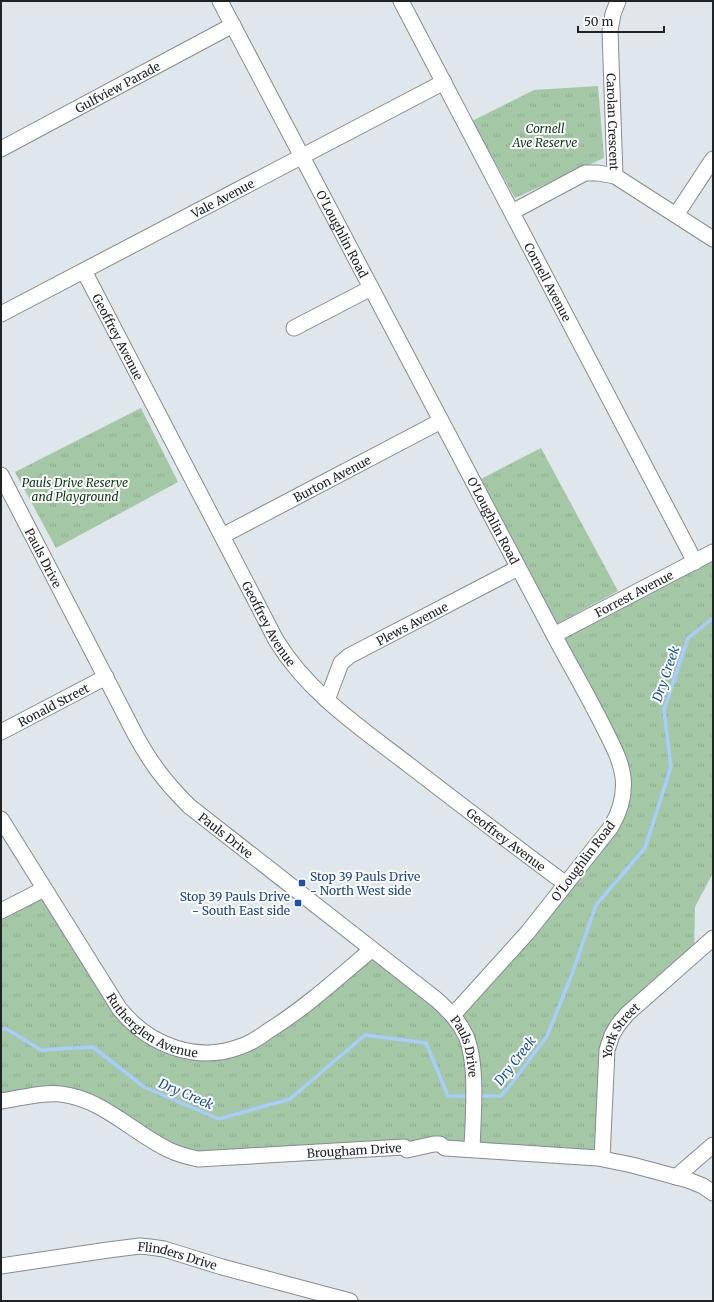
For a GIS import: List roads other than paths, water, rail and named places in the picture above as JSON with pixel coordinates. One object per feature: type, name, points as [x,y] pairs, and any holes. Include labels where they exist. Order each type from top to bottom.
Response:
[{"type":"street","name":"O'Loughlin Road","points":[[220,1],[518,568],[598,716],[619,762],[623,778],[623,797],[614,822],[604,836],[528,932],[453,1015]]},
{"type":"street","name":"Cornell Avenue","points":[[401,1],[695,562]]},
{"type":"street","name":"Carolan Crescent","points":[[618,1],[613,14],[610,31],[615,176],[713,239]]},
{"type":"street","name":"Gulfview Parade","points":[[1,149],[233,26]]},
{"type":"street","name":"Vale Avenue","points":[[1,314],[444,82]]},
{"type":"street","points":[[676,215],[713,159]]},
{"type":"street","points":[[512,212],[585,173],[603,173],[615,176]]},
{"type":"street","name":"Geoffrey Avenue","points":[[84,271],[284,654],[302,677],[343,714],[494,831],[566,884]]},
{"type":"street","points":[[294,328],[371,288]]},
{"type":"street","name":"Burton Avenue","points":[[222,536],[441,421]]},
{"type":"street","name":"Pauls Drive","points":[[1,475],[147,756],[158,773],[172,790],[189,806],[371,950],[437,1000],[453,1015],[461,1026],[469,1046],[473,1064],[472,1149]]},
{"type":"street","name":"Forrest Avenue","points":[[554,635],[713,552]]},
{"type":"street","name":"Plews Avenue","points":[[328,700],[341,664],[349,656],[518,568]]},
{"type":"street","name":"Ronald Street","points":[[1,732],[106,677]]},
{"type":"street","name":"Rutherglen Avenue","points":[[1,819],[44,889],[128,1019],[155,1040],[182,1050],[196,1053],[215,1053],[250,1043],[295,1013],[371,950]]},
{"type":"street","points":[[1,911],[44,889]]},
{"type":"street","name":"York Street","points":[[602,1158],[606,1059],[612,1036],[618,1025],[627,1014],[713,938]]},
{"type":"street","name":"Brougham Drive","points":[[1,1101],[50,1094],[69,1095],[85,1100],[99,1107],[168,1150],[198,1159],[404,1147],[407,1150],[440,1144],[445,1148],[602,1158],[676,1177],[703,1186],[713,1193]]},
{"type":"street","points":[[676,1177],[713,1145]]},
{"type":"street","name":"Flinders Drive","points":[[1,1266],[140,1246],[164,1250],[222,1267],[303,1295],[350,1301]]},
{"type":"waterway","name":"Dry Creek","points":[[477,1096],[501,1096],[547,1036],[572,974],[596,905],[645,848],[671,767],[664,710],[688,638],[713,618]]},
{"type":"waterway","name":"Dry Creek","points":[[1,1030],[5,1028],[41,1050],[93,1047],[144,1087],[219,1119],[290,1099],[365,1035],[426,1043],[448,1096],[471,1096]]},
{"type":"place","name":"Stop 39 Pauls Drive - North West side","points":[[302,883]]},
{"type":"place","name":"Stop 39 Pauls Drive - South East side","points":[[298,903]]},
{"type":"park label","name":"Cornell Ave Reserve","points":[[545,135]]},
{"type":"park label","name":"Pauls Drive Reserve and Playground","points":[[75,489]]}]
